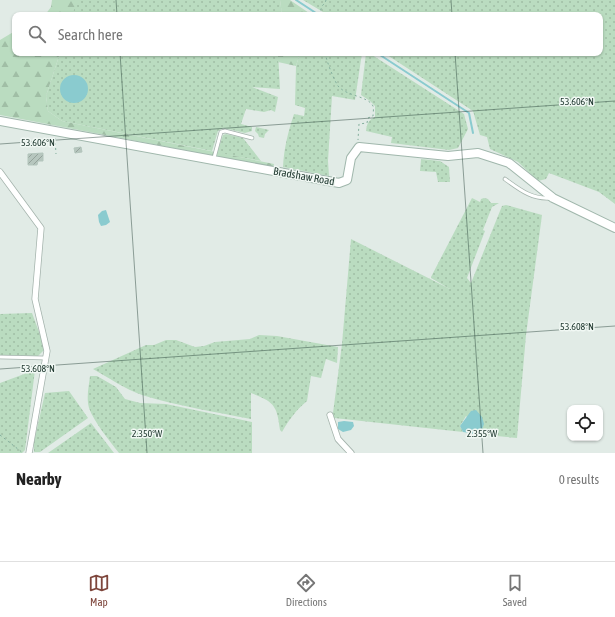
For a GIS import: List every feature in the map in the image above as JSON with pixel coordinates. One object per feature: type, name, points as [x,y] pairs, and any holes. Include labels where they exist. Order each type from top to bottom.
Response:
[{"type":"street","name":"Bradshaw Road","points":[[0,121],[339,183],[347,180],[351,158],[359,147],[448,156],[478,153],[509,163],[553,198],[615,228]]},
{"type":"street","points":[[0,172],[41,228],[35,299],[46,351],[29,453]]},
{"type":"street","points":[[330,415],[338,439],[351,453]]},
{"type":"lane","points":[[213,160],[221,132],[225,131],[252,138]]},
{"type":"lane","points":[[505,179],[527,194],[544,199],[553,198]]},
{"type":"lane","points":[[0,357],[45,358]]},
{"type":"path","points":[[320,12],[326,0]]},
{"type":"path","points":[[326,56],[338,86],[359,98],[368,100],[368,102],[373,106],[374,116],[368,118],[367,123],[359,124],[358,145]]},
{"type":"path","points":[[56,132],[54,142],[56,154]]},
{"type":"path","points":[[0,435],[23,453]]},
{"type":"green space","points":[[52,0],[76,0],[77,2],[73,12],[47,12],[51,7]]},
{"type":"green space","points":[[76,0],[280,0],[282,12],[73,12]]},
{"type":"green space","points":[[280,0],[290,0],[308,12],[282,12]]},
{"type":"green space","points":[[303,0],[615,0],[615,204],[599,192],[549,173],[546,179],[538,181],[518,162],[490,149],[487,137],[480,135],[473,111],[389,56],[603,56],[603,12],[323,12]]},
{"type":"green space","points":[[12,33],[12,56],[59,56],[46,96],[48,111],[62,121],[274,164],[273,167],[0,115],[0,40]]},
{"type":"green space","points":[[59,56],[278,56],[280,89],[252,87],[278,97],[275,112],[271,110],[264,112],[246,109],[241,124],[252,127],[252,131],[245,133],[223,128],[218,131],[212,151],[62,121],[48,111],[46,96]]},
{"type":"green space","points":[[278,56],[299,56],[296,66],[278,62]]},
{"type":"green space","points":[[299,56],[362,56],[355,100],[332,96],[328,161],[329,176],[283,167],[284,153],[294,114],[304,116],[305,108],[295,105],[296,66]]},
{"type":"green space","points":[[366,56],[374,56],[464,114],[468,129],[458,148],[449,150],[391,143],[392,137],[366,131],[368,122],[375,117],[375,106],[361,95]]},
{"type":"green space","points":[[256,127],[269,130],[265,134],[264,138],[259,137],[255,131]]},
{"type":"green space","points":[[226,134],[243,138],[261,161],[217,153],[223,135]]},
{"type":"green space","points":[[421,159],[440,161],[449,167],[450,182],[438,182],[436,172],[420,171]]},
{"type":"green space","points":[[472,198],[480,202],[481,199],[484,198],[488,199],[491,203],[499,203],[492,207],[483,230],[485,231],[467,278],[471,283],[502,206],[506,205],[542,215],[526,335],[517,438],[475,434],[481,432],[466,416],[460,426],[463,432],[334,418],[333,413],[342,344],[351,239],[450,289],[431,277]]},
{"type":"green space","points":[[32,313],[44,350],[38,356],[0,355],[0,314]]},
{"type":"green space","points":[[259,335],[277,336],[338,347],[337,363],[326,359],[321,378],[311,376],[307,401],[293,415],[282,432],[280,430],[276,410],[270,402],[251,393],[251,419],[183,406],[142,395],[123,387],[93,369],[146,345],[154,345],[166,340],[176,340],[195,347],[204,346],[215,342],[250,339]]},
{"type":"green space","points":[[35,370],[25,450],[22,453],[0,453],[0,383]]},
{"type":"green space","points":[[90,376],[97,376],[116,387],[125,399],[140,403],[166,404],[252,422],[252,453],[119,453],[98,425],[89,408],[88,396]]},
{"type":"green space","points":[[69,391],[88,418],[40,452],[34,452],[34,442],[45,393]]},
{"type":"green space","points":[[91,423],[114,453],[48,453]]},
{"type":"water","points":[[74,75],[84,79],[88,89],[84,99],[74,103],[64,99],[60,89],[64,79]]},
{"type":"water","points":[[106,210],[110,222],[101,226],[98,215],[102,211]]},
{"type":"water","points":[[476,410],[482,417],[484,424],[481,432],[475,434],[463,432],[460,426],[471,411]]},
{"type":"water","points":[[338,422],[353,422],[354,426],[351,430],[343,432],[338,429]]},
{"type":"building","points":[[81,147],[82,152],[75,153],[74,148]]},
{"type":"building","points":[[43,153],[43,161],[38,161],[37,165],[28,165],[28,154]]},
{"type":"waterway","points":[[296,0],[314,12]]},
{"type":"waterway","points":[[382,56],[469,113],[473,133]]}]
